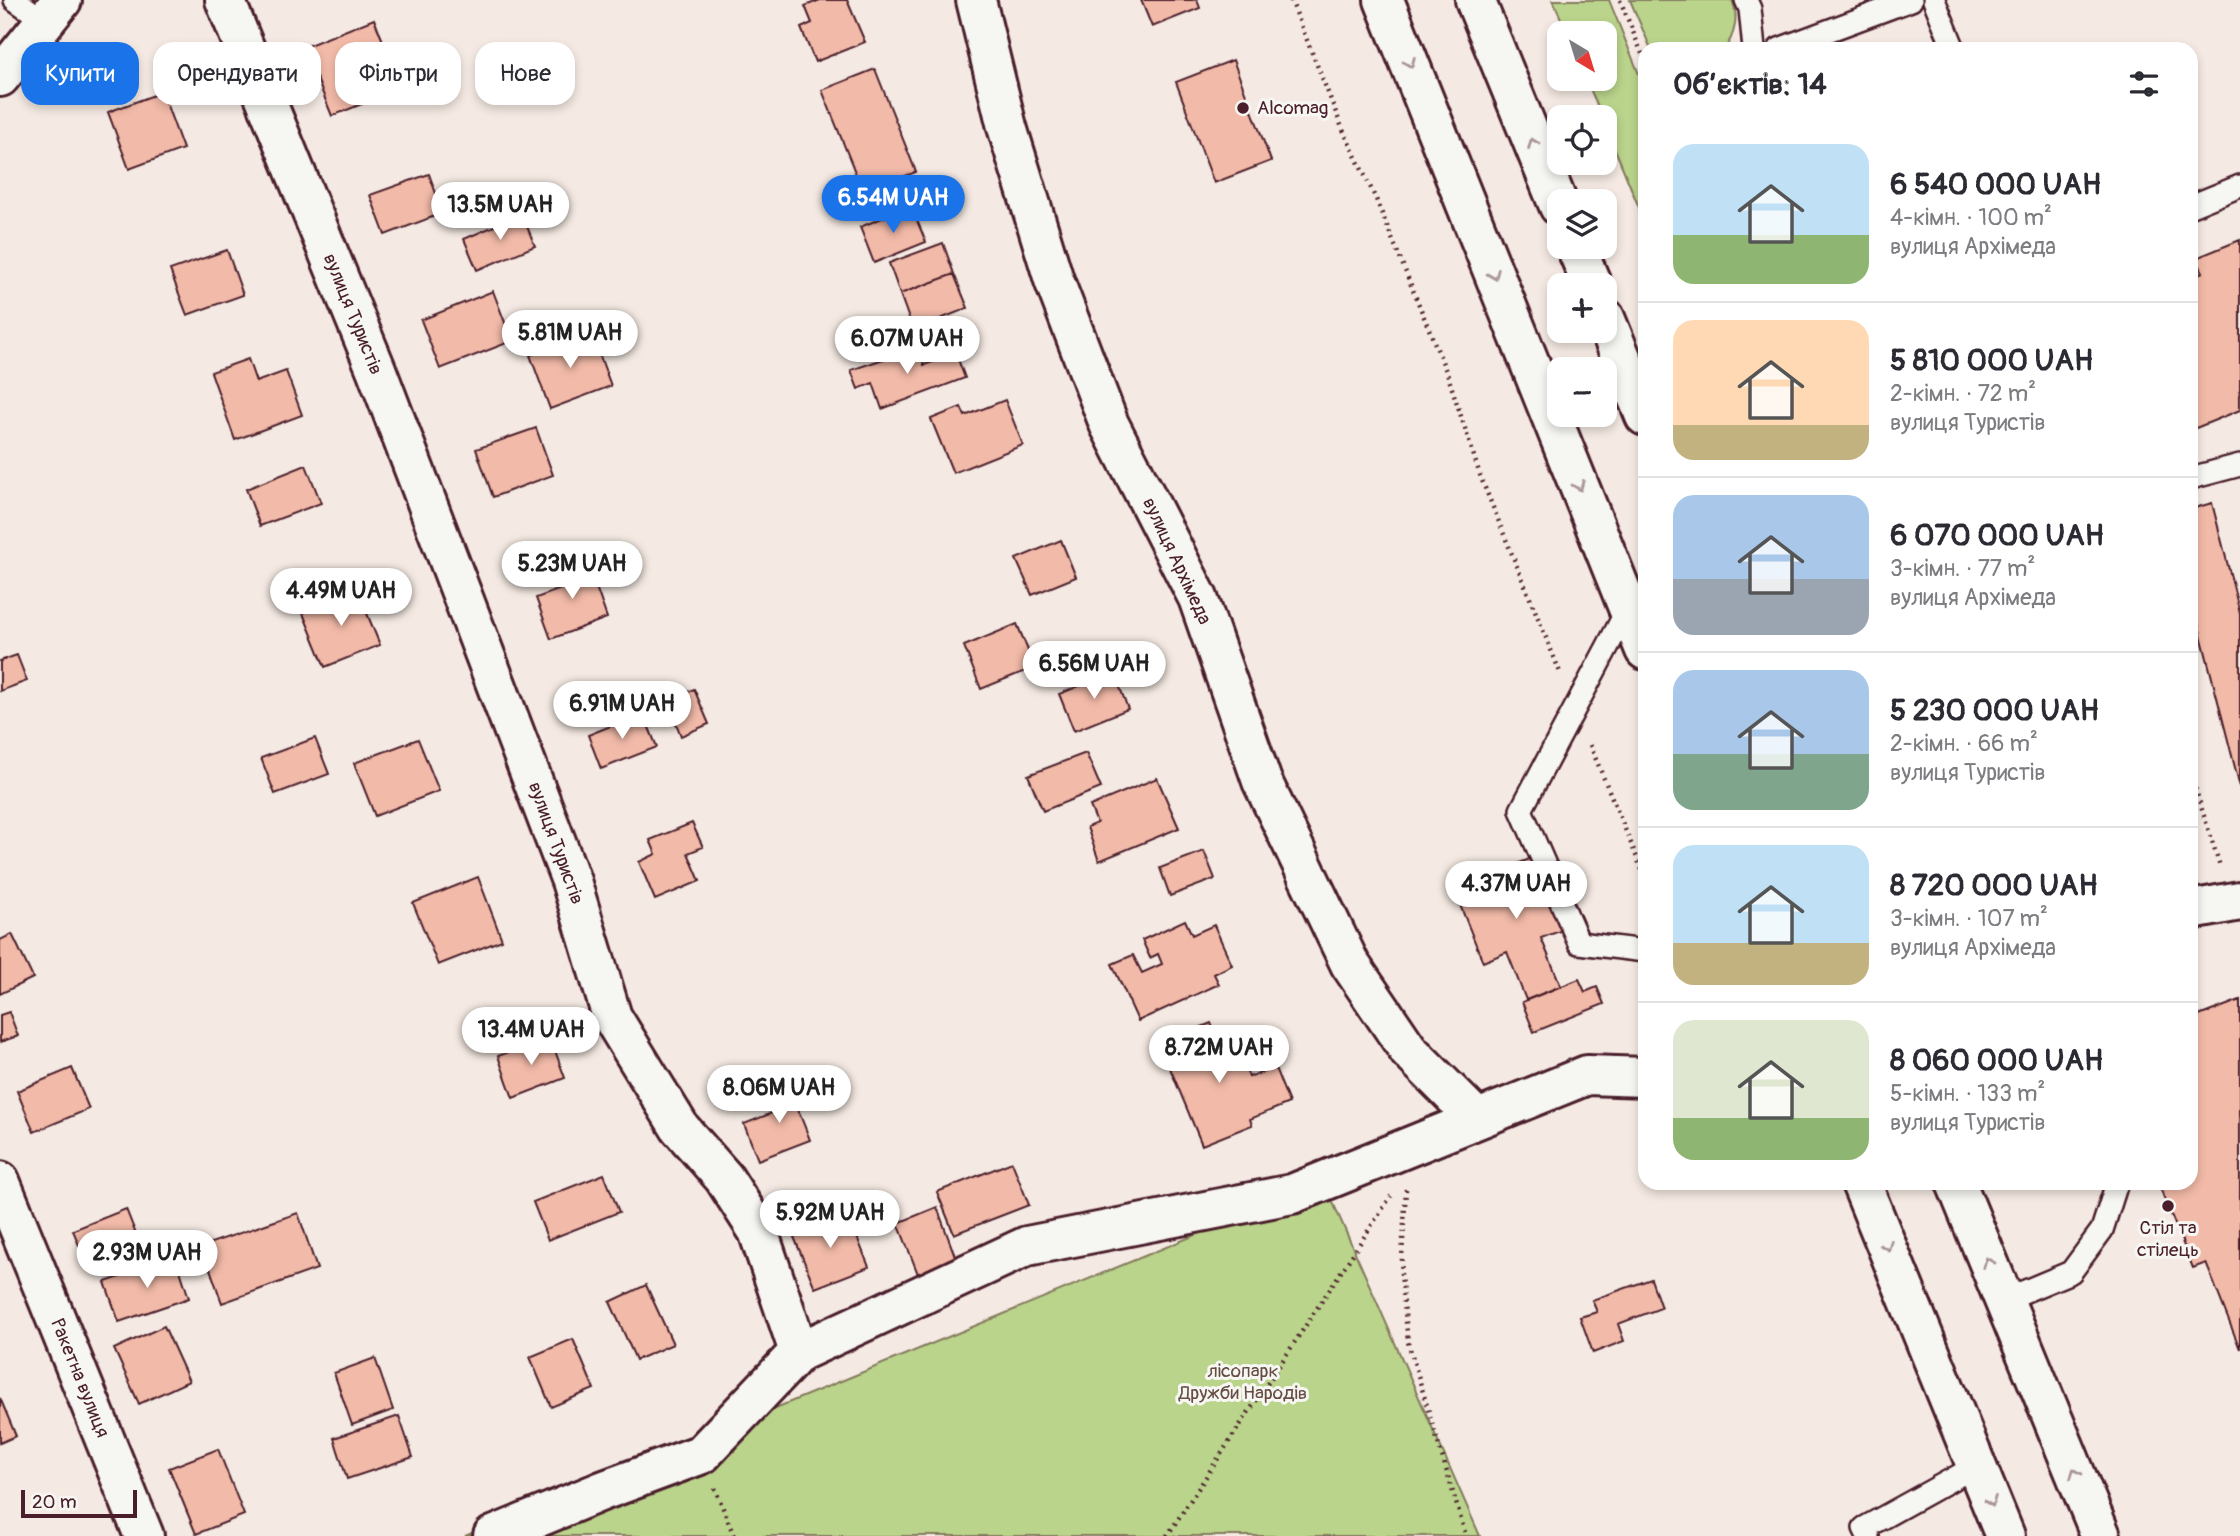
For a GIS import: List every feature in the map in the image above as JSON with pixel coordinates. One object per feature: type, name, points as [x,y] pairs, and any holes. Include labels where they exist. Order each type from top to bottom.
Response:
[{"type":"street","name":"вулиця Туристів","points":[[225,0],[376,369],[571,881],[612,1017],[680,1128],[724,1178],[758,1231],[799,1352]]},
{"type":"street","name":"вулиця Архімеда","points":[[976,0],[1007,127],[1054,280],[1109,424],[1198,598],[1262,781],[1350,964],[1409,1051],[1477,1119]]},
{"type":"street","points":[[1384,0],[1638,633]]},
{"type":"street","points":[[1475,0],[1552,189]]},
{"type":"street","points":[[0,77],[41,7]]},
{"type":"street","points":[[1615,343],[1638,399]]},
{"type":"street","points":[[2198,906],[2231,888]]},
{"type":"street","points":[[493,1536],[601,1491],[702,1454],[799,1352],[1027,1246],[1292,1194],[1587,1075],[1638,1077]]},
{"type":"street","name":"Ракетна вулиця","points":[[0,1181],[144,1536]]},
{"type":"street","points":[[1864,1190],[2004,1536]]},
{"type":"street","points":[[1959,1190],[2101,1536]]},
{"type":"lane","points":[[1746,0],[1750,9],[1753,42]]},
{"type":"lane","points":[[1798,42],[1912,0]]},
{"type":"lane","points":[[1934,0],[1951,42]]},
{"type":"lane","points":[[2198,203],[2240,186]]},
{"type":"lane","points":[[2198,476],[2240,465]]},
{"type":"lane","points":[[1628,608],[1521,810],[1579,943],[1638,950]]},
{"type":"lane","points":[[2004,1300],[2071,1272],[2102,1230],[2116,1190]]},
{"type":"lane","points":[[1868,1536],[1864,1528],[1976,1466]]},
{"type":"path","points":[[1291,0],[1343,130],[1376,199],[1423,314],[1448,376],[1481,478],[1638,860]]},
{"type":"path","points":[[1620,0],[1638,44]]},
{"type":"path","points":[[2198,795],[2231,888]]},
{"type":"path","points":[[1167,1536],[1428,1140]]},
{"type":"path","points":[[1428,1140],[1405,1191],[1401,1274],[1408,1342],[1466,1536]]},
{"type":"path","points":[[702,1454],[734,1536]]},
{"type":"green space","points":[[1553,0],[1609,0],[1638,72],[1638,205],[1617,154],[1617,105],[1597,105],[1591,91],[1617,91],[1617,21],[1562,21]]},
{"type":"green space","points":[[1630,0],[1732,0],[1735,19],[1729,42],[1648,42]]},
{"type":"green space","name":"лісопарк Дружби Народів","points":[[1324,1182],[1480,1536],[465,1536]]},
{"type":"building","points":[[820,0],[847,0],[865,42],[815,62],[801,28],[812,23],[805,6]]},
{"type":"building","points":[[1141,0],[1197,0],[1200,8],[1152,27]]},
{"type":"building","points":[[374,19],[383,42],[335,42],[335,105],[360,105],[332,116],[321,89],[321,42],[316,42]]},
{"type":"building","points":[[1233,60],[1271,161],[1214,183],[1176,82]]},
{"type":"building","points":[[875,69],[916,172],[863,192],[822,90]]},
{"type":"building","points":[[153,95],[153,105],[167,105],[183,149],[129,169],[108,112],[127,105],[139,105],[139,101]]},
{"type":"building","points":[[429,174],[443,213],[385,235],[370,195]]},
{"type":"building","points":[[911,206],[926,242],[874,263],[860,227]]},
{"type":"building","points":[[522,214],[535,246],[477,270],[464,239]]},
{"type":"building","points":[[2240,240],[2240,410],[2198,427],[2198,274],[2203,272],[2198,257]]},
{"type":"building","points":[[943,243],[954,274],[900,294],[889,263]]},
{"type":"building","points":[[227,250],[243,295],[187,315],[170,270]]},
{"type":"building","points":[[954,274],[968,308],[913,330],[900,294]]},
{"type":"building","points":[[493,291],[512,341],[440,369],[421,320]]},
{"type":"building","points":[[591,332],[611,386],[550,409],[530,355]]},
{"type":"building","points":[[918,347],[924,365],[956,354],[965,378],[882,409],[873,383],[858,389],[851,370]]},
{"type":"building","points":[[248,359],[256,382],[286,371],[302,415],[235,440],[211,372]]},
{"type":"building","points":[[1005,400],[1023,445],[953,473],[931,419],[961,407],[965,416]]},
{"type":"building","points":[[536,428],[553,475],[493,497],[476,449]]},
{"type":"building","points":[[306,465],[321,503],[260,526],[246,489]]},
{"type":"building","points":[[2212,503],[2240,613],[2240,787],[2198,623],[2198,507]]},
{"type":"building","points":[[1061,540],[1076,577],[1032,595],[1016,559]]},
{"type":"building","points":[[586,559],[607,618],[551,639],[536,598],[561,589],[554,571]]},
{"type":"building","points":[[357,589],[380,645],[325,667],[302,611]]},
{"type":"building","points":[[1017,624],[1035,667],[981,689],[964,646]]},
{"type":"building","points":[[17,655],[27,681],[0,691],[0,661]]},
{"type":"building","points":[[1114,672],[1128,709],[1074,731],[1059,694]]},
{"type":"building","points":[[694,689],[709,724],[681,736],[667,700]]},
{"type":"building","points":[[643,713],[657,747],[601,769],[588,735]]},
{"type":"building","points":[[315,738],[329,774],[275,794],[261,758]]},
{"type":"building","points":[[418,739],[439,791],[375,816],[354,763]]},
{"type":"building","points":[[1086,753],[1101,788],[1043,811],[1028,775]]},
{"type":"building","points":[[1157,778],[1179,828],[1099,861],[1087,827],[1097,823],[1090,806]]},
{"type":"building","points":[[692,823],[703,847],[688,853],[700,881],[655,900],[639,862],[656,854],[650,840]]},
{"type":"building","points":[[1204,851],[1215,879],[1170,896],[1160,868]]},
{"type":"building","points":[[1539,855],[1568,928],[1541,938],[1561,986],[1526,1000],[1507,952],[1483,962],[1454,890]]},
{"type":"building","points":[[478,877],[502,940],[438,965],[413,903]]},
{"type":"building","points":[[1185,920],[1192,935],[1214,925],[1232,965],[1214,974],[1219,984],[1138,1021],[1112,964],[1133,955],[1142,973],[1162,964],[1158,954],[1150,958],[1142,940]]},
{"type":"building","points":[[12,934],[33,978],[0,994],[0,940]]},
{"type":"building","points":[[1579,979],[1585,992],[1597,987],[1604,1004],[1534,1032],[1522,1002]]},
{"type":"building","points":[[2240,1000],[2240,1349],[2206,1263],[2193,1268],[2161,1190],[2198,1190],[2198,1016]]},
{"type":"building","points":[[9,1012],[18,1036],[0,1042],[0,1015]]},
{"type":"building","points":[[1211,1023],[1225,1058],[1239,1052],[1249,1077],[1275,1068],[1289,1103],[1250,1119],[1252,1125],[1202,1145],[1160,1044]]},
{"type":"building","points":[[550,1037],[565,1078],[513,1098],[498,1056]]},
{"type":"building","points":[[72,1068],[89,1109],[34,1132],[17,1091]]},
{"type":"building","points":[[794,1084],[802,1105],[797,1107],[810,1140],[758,1160],[744,1124],[777,1111],[770,1093]]},
{"type":"building","points":[[1012,1162],[1029,1205],[954,1234],[937,1192]]},
{"type":"building","points":[[604,1174],[619,1212],[548,1240],[533,1202]]},
{"type":"building","points":[[937,1207],[956,1259],[918,1274],[898,1223]]},
{"type":"building","points":[[126,1209],[141,1247],[88,1268],[73,1230]]},
{"type":"building","points":[[298,1213],[317,1269],[222,1303],[202,1246]]},
{"type":"building","points":[[831,1216],[834,1223],[849,1217],[869,1267],[815,1288],[792,1232]]},
{"type":"building","points":[[176,1258],[189,1298],[119,1322],[105,1282]]},
{"type":"building","points":[[1651,1279],[1661,1308],[1618,1324],[1624,1341],[1593,1353],[1580,1317],[1597,1312],[1592,1300]]},
{"type":"building","points":[[646,1285],[673,1344],[636,1360],[610,1302]]},
{"type":"building","points":[[164,1326],[189,1381],[139,1404],[114,1349]]},
{"type":"building","points":[[573,1339],[594,1389],[551,1407],[530,1357]]},
{"type":"building","points":[[375,1358],[393,1410],[352,1425],[334,1373]]},
{"type":"building","points":[[0,1398],[16,1436],[0,1443]]},
{"type":"building","points":[[399,1416],[413,1457],[347,1479],[334,1438]]},
{"type":"building","points":[[218,1449],[244,1515],[196,1534],[169,1468]]},
{"type":"place","name":"Alcomag","points":[[1243,108]]},
{"type":"place","name":"Стіл та стілець","points":[[2168,1206]]}]
